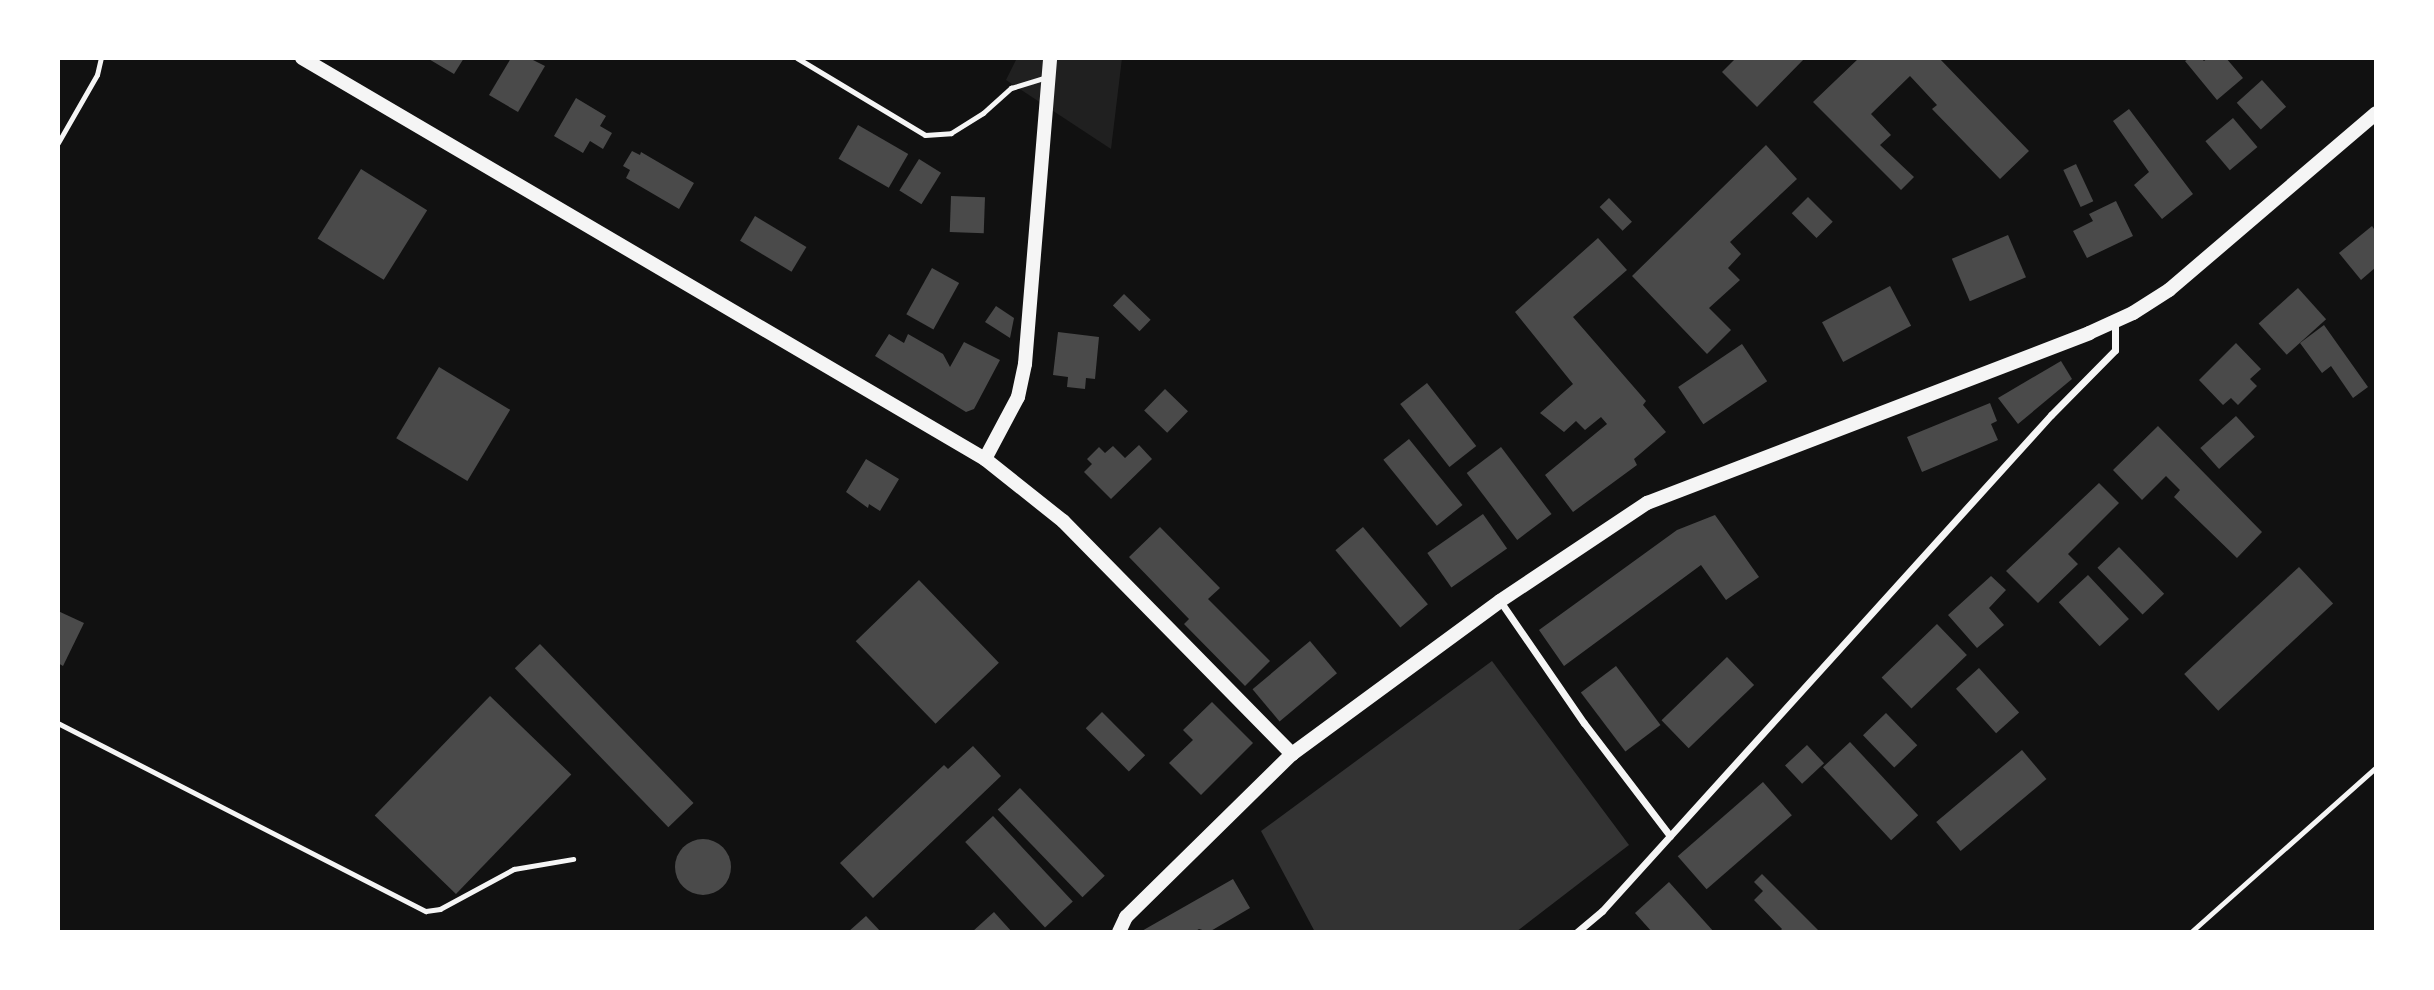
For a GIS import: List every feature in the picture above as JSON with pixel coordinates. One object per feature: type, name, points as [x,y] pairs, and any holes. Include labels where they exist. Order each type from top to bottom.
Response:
[{"type":"main road","points":[[302,58],[985,459],[1063,521],[1292,754]]},
{"type":"main road","points":[[985,459],[1018,397],[1025,364],[1050,58]]},
{"type":"main road","points":[[1119,932],[1126,916],[1292,754],[1500,601],[1647,503],[2115,322],[2169,290],[2376,113]]},
{"type":"street","points":[[1577,932],[1602,911],[2051,415],[2115,351],[2115,322]]},
{"type":"street","points":[[1500,601],[1584,723],[1670,836]]},
{"type":"lane","points":[[797,58],[925,135],[951,133],[983,113],[1011,88],[1049,76]]},
{"type":"lane","points":[[2191,932],[2376,767]]},
{"type":"path","points":[[58,143],[97,75],[101,58]]},
{"type":"path","points":[[58,723],[426,911],[440,909],[514,869],[573,859]]},
{"type":"shaded area","points":[[1017,58],[1122,58],[1111,149],[1006,80]]},
{"type":"shaded area","points":[[1492,661],[1629,845],[1516,932],[1315,932],[1261,831]]},
{"type":"building","points":[[427,58],[464,58],[454,74]]},
{"type":"building","points":[[511,58],[529,58],[545,66],[518,112],[489,95]]},
{"type":"building","points":[[1736,58],[1805,58],[1757,107],[1722,72]]},
{"type":"building","points":[[1859,58],[1939,58],[2029,151],[2000,179],[1932,109],[1937,105],[1910,76],[1871,114],[1891,135],[1880,145],[1914,177],[1901,190],[1813,102]]},
{"type":"building","points":[[2201,58],[2204,61],[2208,58],[2226,58],[2243,78],[2217,100],[2185,61]]},
{"type":"building","points":[[2262,80],[2286,107],[2261,130],[2237,103]]},
{"type":"building","points":[[576,98],[606,116],[600,126],[612,133],[603,149],[590,141],[583,153],[554,136]]},
{"type":"building","points":[[2129,109],[2193,194],[2162,219],[2134,185],[2149,172],[2113,121]]},
{"type":"building","points":[[2233,118],[2257,147],[2230,170],[2205,141]]},
{"type":"building","points":[[858,125],[908,154],[889,188],[838,159]]},
{"type":"building","points":[[1766,145],[1797,179],[1730,242],[1741,254],[1728,268],[1740,280],[1709,308],[1731,330],[1707,354],[1632,276]]},
{"type":"building","points":[[632,151],[640,155],[641,152],[694,183],[679,209],[626,178],[630,170],[623,166]]},
{"type":"building","points":[[919,159],[941,173],[921,204],[899,190]]},
{"type":"building","points":[[2076,164],[2093,201],[2081,207],[2063,170]]},
{"type":"building","points":[[361,169],[427,210],[384,280],[318,239]]},
{"type":"building","points":[[951,196],[985,197],[984,233],[950,232]]},
{"type":"building","points":[[1808,197],[1833,222],[1816,238],[1792,213]]},
{"type":"building","points":[[1609,198],[1632,222],[1623,231],[1600,207]]},
{"type":"building","points":[[2116,201],[2133,236],[2087,258],[2073,231],[2093,221],[2089,214]]},
{"type":"building","points":[[755,216],[806,247],[791,272],[740,241]]},
{"type":"building","points":[[2372,226],[2376,232],[2376,267],[2361,280],[2339,253]]},
{"type":"building","points":[[2008,235],[2026,277],[1970,301],[1952,259]]},
{"type":"building","points":[[1598,238],[1627,270],[1573,317],[1646,401],[1643,405],[1666,432],[1634,459],[1637,465],[1573,512],[1545,475],[1607,424],[1601,417],[1585,430],[1576,421],[1564,432],[1540,413],[1573,384],[1515,312]]},
{"type":"building","points":[[932,268],[959,283],[933,329],[906,314]]},
{"type":"building","points":[[1890,286],[1911,326],[1843,362],[1822,322]]},
{"type":"building","points":[[2298,288],[2326,319],[2287,355],[2259,323]]},
{"type":"building","points":[[1124,294],[1151,320],[1140,331],[1113,306]]},
{"type":"building","points":[[996,306],[1014,318],[1010,338],[985,322]]},
{"type":"building","points":[[2324,325],[2368,387],[2353,398],[2331,366],[2322,373],[2300,343]]},
{"type":"building","points":[[1058,332],[1099,337],[1095,379],[1086,378],[1085,389],[1067,387],[1068,377],[1053,375]]},
{"type":"building","points":[[889,334],[904,343],[908,334],[943,354],[950,367],[964,342],[1000,360],[974,409],[966,412],[875,356]]},
{"type":"building","points":[[2236,343],[2261,369],[2250,379],[2257,386],[2238,405],[2231,398],[2223,405],[2199,380]]},
{"type":"building","points":[[1742,344],[1767,381],[1703,424],[1678,387]]},
{"type":"building","points":[[2061,361],[2072,379],[2018,424],[1998,398]]},
{"type":"building","points":[[439,367],[510,410],[467,481],[396,438]]},
{"type":"building","points":[[1427,383],[1476,446],[1449,467],[1400,404]]},
{"type":"building","points":[[1165,389],[1188,411],[1167,433],[1144,411]]},
{"type":"building","points":[[1990,403],[1997,421],[1991,424],[1998,440],[1922,472],[1907,437]]},
{"type":"building","points":[[2236,416],[2255,437],[2219,469],[2200,448]]},
{"type":"building","points":[[2158,426],[2262,532],[2237,558],[2174,497],[2180,490],[2166,476],[2142,500],[2113,470]]},
{"type":"building","points":[[1409,439],[1462,505],[1437,526],[1383,460]]},
{"type":"building","points":[[1139,445],[1152,459],[1111,499],[1084,472],[1092,464],[1087,459],[1099,447],[1105,453],[1113,446],[1125,458]]},
{"type":"building","points":[[1501,447],[1552,514],[1517,540],[1467,473]]},
{"type":"building","points":[[866,459],[899,479],[880,511],[869,504],[868,508],[846,492]]},
{"type":"building","points":[[2099,483],[2119,503],[2068,554],[2078,564],[2038,603],[2006,571]]},
{"type":"building","points":[[1483,514],[1507,548],[1451,587],[1427,553]]},
{"type":"building","points":[[1715,515],[1759,577],[1726,600],[1701,565],[1564,666],[1539,630],[1677,530]]},
{"type":"building","points":[[1160,527],[1220,588],[1208,599],[1270,661],[1245,686],[1184,624],[1189,619],[1129,557]]},
{"type":"building","points":[[1363,527],[1428,604],[1400,628],[1335,550]]},
{"type":"building","points":[[2119,547],[2164,594],[2143,615],[2097,568]]},
{"type":"building","points":[[2299,567],[2333,604],[2218,711],[2184,674]]},
{"type":"building","points":[[2088,575],[2129,619],[2100,646],[2059,602]]},
{"type":"building","points":[[1991,576],[2006,590],[1989,608],[2004,625],[1977,648],[1948,615]]},
{"type":"building","points":[[919,580],[999,663],[936,724],[856,641]]},
{"type":"building","points":[[58,611],[84,623],[63,666],[58,663]]},
{"type":"building","points":[[1937,624],[1967,655],[1911,708],[1882,677]]},
{"type":"building","points":[[1310,641],[1337,673],[1280,721],[1253,689]]},
{"type":"building","points":[[540,644],[694,803],[668,827],[515,668]]},
{"type":"building","points":[[1727,657],[1754,685],[1689,748],[1662,720]]},
{"type":"building","points":[[1616,666],[1661,725],[1625,752],[1581,692]]},
{"type":"building","points":[[1979,668],[2019,713],[1996,733],[1956,689]]},
{"type":"building","points":[[490,696],[571,774],[456,894],[375,815]]},
{"type":"building","points":[[1212,702],[1253,743],[1201,795],[1169,763],[1193,740],[1183,730]]},
{"type":"building","points":[[1102,712],[1145,755],[1129,771],[1086,728]]},
{"type":"building","points":[[1886,713],[1917,745],[1894,768],[1863,735]]},
{"type":"building","points":[[1850,742],[1918,815],[1891,840],[1823,767]]},
{"type":"building","points":[[1807,745],[1824,763],[1802,784],[1785,765]]},
{"type":"building","points":[[973,746],[1001,776],[873,898],[840,863],[944,765],[948,769]]},
{"type":"building","points":[[2022,750],[2046,779],[1961,851],[1936,822]]},
{"type":"building","points":[[1763,782],[1792,815],[1707,889],[1678,856]]},
{"type":"building","points":[[1020,788],[1105,876],[1082,897],[998,810]]},
{"type":"building","points":[[993,816],[1073,902],[1045,927],[965,842]]},
{"type":"building","points":[[703,839],[714,841],[723,847],[729,856],[729,878],[723,887],[714,893],[703,895],[692,893],[683,887],[677,878],[675,867],[677,856],[683,847],[692,841]]},
{"type":"building","points":[[1762,874],[1820,932],[1779,932],[1782,929],[1754,900],[1763,891],[1754,882]]},
{"type":"building","points":[[1233,879],[1250,908],[1209,932],[1199,929],[1194,932],[1140,932]]},
{"type":"building","points":[[1669,882],[1714,932],[1652,932],[1635,913]]},
{"type":"building","points":[[994,912],[1012,932],[972,932]]},
{"type":"building","points":[[866,916],[881,932],[848,932]]}]
